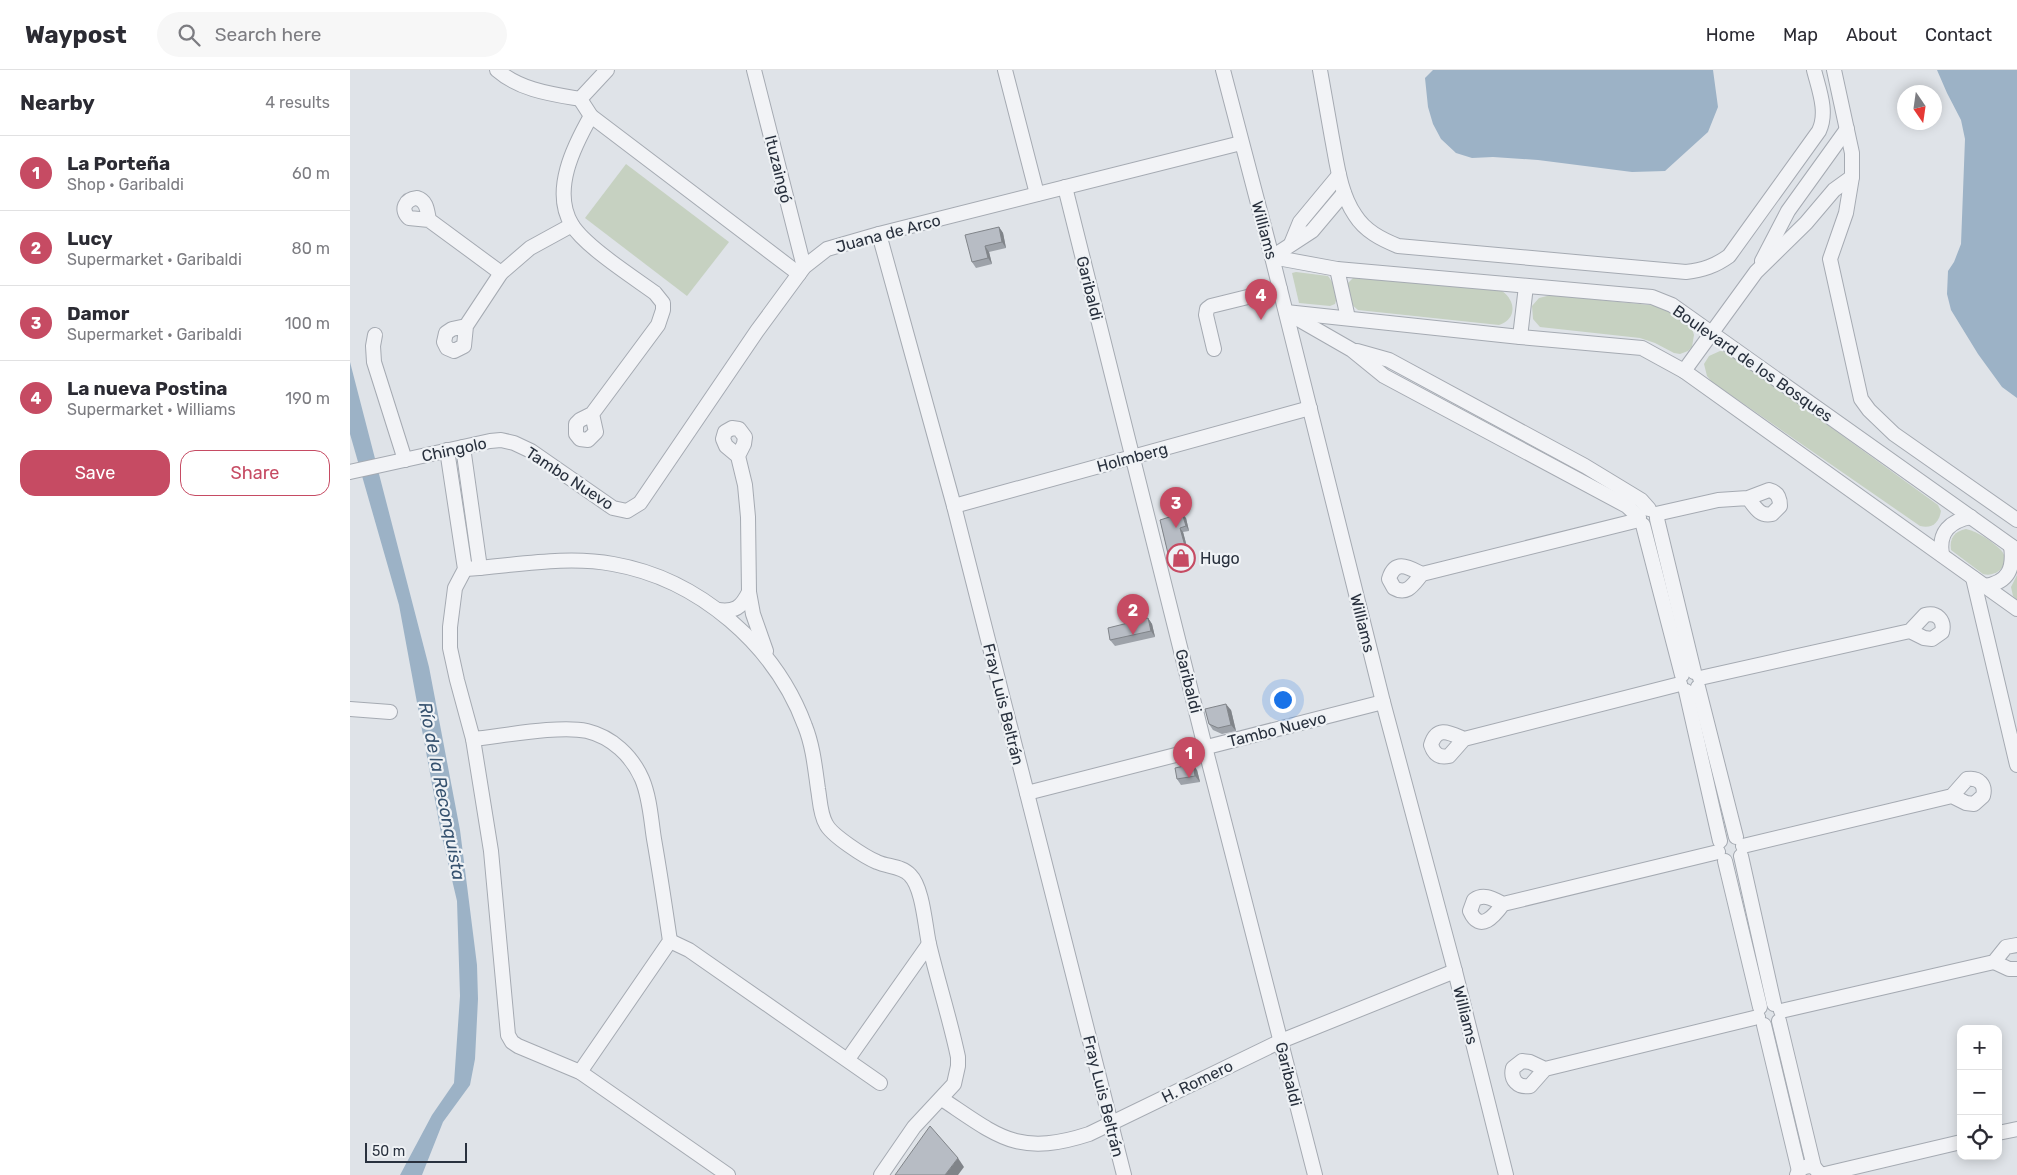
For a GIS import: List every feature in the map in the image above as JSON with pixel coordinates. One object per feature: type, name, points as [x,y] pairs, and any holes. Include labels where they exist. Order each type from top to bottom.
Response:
[{"type":"street","points":[[497,70],[515,82],[531,89],[580,98],[591,116],[802,271]]},
{"type":"street","points":[[580,98],[607,70]]},
{"type":"street","name":"Ituzaingó","points":[[754,70],[802,271]]},
{"type":"street","points":[[1005,70],[1037,194]]},
{"type":"street","name":"Williams","points":[[1223,70],[1286,312],[1383,702],[1455,971],[1506,1175]]},
{"type":"street","points":[[1320,70],[1344,193],[1355,216],[1367,229],[1382,239],[1398,246],[1686,272],[1702,270],[1717,265],[1729,256],[1819,131],[1824,122],[1824,112],[1814,70]]},
{"type":"street","points":[[1834,70],[1852,153],[1852,177],[1846,213],[1830,259],[1861,399],[1869,410],[1894,434],[2017,520]]},
{"type":"street","points":[[591,116],[578,139],[570,161],[566,182],[564,198],[572,225],[594,247],[655,293],[663,302],[663,310],[658,325],[592,414]]},
{"type":"street","points":[[1684,371],[1756,272],[1788,211],[1847,129]]},
{"type":"street","name":"Juana de Arco","points":[[627,511],[640,503],[757,331],[802,271],[827,249],[879,234],[1241,143]]},
{"type":"street","points":[[1291,244],[1300,222],[1339,175]]},
{"type":"street","points":[[1756,272],[1806,224],[1834,190],[1852,177]]},
{"type":"street","name":"Garibaldi","points":[[1065,187],[1205,747],[1315,1175]]},
{"type":"street","points":[[1272,257],[1312,231],[1344,193]]},
{"type":"street","points":[[429,220],[501,273]]},
{"type":"street","points":[[466,326],[501,273],[514,260],[530,248],[572,225]]},
{"type":"street","name":"Fray Luis Beltrán","points":[[879,234],[954,506],[1124,1175]]},
{"type":"street","name":"Boulevard de los Bosques","points":[[1272,257],[1337,269],[1652,297],[1672,305],[1711,332],[2014,548]]},
{"type":"street","points":[[1337,269],[1348,318]]},
{"type":"street","points":[[1520,337],[1526,286]]},
{"type":"street","points":[[1214,349],[1206,315],[1207,309],[1211,306],[1280,289]]},
{"type":"street","points":[[1286,312],[1642,348],[1684,371],[2017,609]]},
{"type":"street","points":[[1286,312],[1352,350],[1384,376],[1647,517],[1690,681],[1740,846],[1778,1012],[1818,1171]]},
{"type":"street","points":[[375,334],[373,346],[374,362],[400,461]]},
{"type":"street","name":"Holmberg","points":[[954,506],[1310,408]]},
{"type":"street","name":"Chingolo","points":[[350,472],[490,441],[501,440],[514,443]]},
{"type":"street","name":"Tambo Nuevo","points":[[514,443],[531,451],[613,508],[627,511]]},
{"type":"street","points":[[463,447],[480,568]]},
{"type":"street","points":[[447,450],[465,569],[454,588],[450,648],[456,680],[473,739],[491,851],[508,1034],[512,1042],[518,1046],[580,1072],[728,1175]]},
{"type":"street","points":[[738,456],[746,485],[749,592],[762,642],[773,667]]},
{"type":"street","points":[[1422,574],[1718,500],[1748,498]]},
{"type":"street","points":[[1942,555],[1942,538],[1946,530],[1960,520],[1971,517]]},
{"type":"street","points":[[1985,586],[1994,585],[2008,574],[2014,548]]},
{"type":"street","points":[[465,569],[581,561],[613,564],[647,573],[679,586],[718,610],[754,643],[773,667],[794,701],[805,726],[812,751],[822,815],[826,826],[836,836],[877,862],[904,870],[911,876],[917,886],[929,944],[958,1058],[954,1084],[914,1127],[882,1175]]},
{"type":"street","points":[[1973,578],[2017,765]]},
{"type":"street","points":[[718,610],[731,611],[737,608],[749,592]]},
{"type":"street","points":[[1464,740],[1690,681],[1910,631]]},
{"type":"street","points":[[1690,681],[1721,851],[1798,1173],[1806,1166],[1818,1171],[1957,1143]]},
{"type":"street","name":"Tambo Nuevo","points":[[1026,793],[1383,702]]},
{"type":"street","points":[[350,709],[390,712]]},
{"type":"street","points":[[473,739],[550,730],[586,731],[605,738],[625,754],[637,771],[646,792],[670,941],[580,1072]]},
{"type":"street","points":[[1740,846],[1952,796]]},
{"type":"street","points":[[1721,851],[1727,836],[1740,846]]},
{"type":"street","points":[[1721,851],[1734,861],[1740,846]]},
{"type":"street","points":[[1503,904],[1721,851]]},
{"type":"street","points":[[670,941],[689,950],[880,1083]]},
{"type":"street","points":[[848,1059],[929,944]]},
{"type":"street","points":[[1761,1016],[1766,1003],[1778,1012],[1994,962],[2006,948],[2017,945]]},
{"type":"street","points":[[1994,962],[2008,969],[2017,970]]},
{"type":"street","name":"H. Romero","points":[[942,1099],[996,1135],[1017,1142],[1033,1144],[1060,1142],[1089,1134],[1281,1040],[1455,971]]},
{"type":"street","points":[[1761,1016],[1772,1025],[1778,1012]]},
{"type":"street","points":[[1545,1069],[1761,1016]]},
{"type":"street","points":[[2002,1132],[2017,1129]]},
{"type":"green space","points":[[626,164],[729,242],[687,296],[585,218]]},
{"type":"green space","points":[[1292,273],[1328,276],[1335,289],[1335,304],[1330,306],[1299,303]]},
{"type":"green space","points":[[1354,277],[1502,291],[1510,300],[1512,314],[1509,319],[1499,325],[1358,310],[1351,304],[1347,284]]},
{"type":"green space","points":[[1551,295],[1666,308],[1691,325],[1694,335],[1692,347],[1680,354],[1640,338],[1540,327],[1533,319],[1532,306],[1539,298]]},
{"type":"green space","points":[[1720,351],[1727,352],[1938,505],[1941,511],[1937,522],[1928,527],[1920,526],[1712,382],[1707,376],[1704,364],[1709,356]]},
{"type":"green space","points":[[1966,529],[1985,537],[2001,550],[2005,560],[1998,572],[1988,575],[1983,574],[1951,550],[1951,542],[1954,536],[1959,531]]},
{"type":"green space","points":[[2017,575],[2017,600],[2013,596],[2011,587]]},
{"type":"water","points":[[1433,70],[1713,70],[1718,107],[1708,132],[1665,171],[1632,172],[1538,160],[1493,157],[1472,158],[1456,153],[1441,139],[1433,124],[1428,107],[1425,78]]},
{"type":"water","points":[[1937,70],[2017,70],[2017,398],[2002,387],[1978,354],[1951,310],[1947,294],[1948,271],[1954,262],[1961,244],[1965,139],[1961,120]]},
{"type":"water","name":"Río de la Reconquista","points":[[350,362],[429,667],[460,830],[477,965],[478,999],[475,1059],[470,1085],[443,1122],[422,1175],[400,1175],[432,1115],[454,1083],[460,996],[457,901],[441,833],[399,605],[350,434]]},
{"type":"building","points":[[999,227],[1002,242],[985,246],[988,258],[972,262],[965,235]]},
{"type":"building","points":[[1182,513],[1186,526],[1180,528],[1188,557],[1170,562],[1160,520]]},
{"type":"building","points":[[1148,618],[1151,631],[1110,640],[1108,628]]},
{"type":"building","points":[[1226,704],[1231,725],[1218,728],[1209,724],[1205,709]]},
{"type":"building","points":[[1193,764],[1195,776],[1177,779],[1175,768]]},
{"type":"building","points":[[930,1126],[958,1158],[945,1175],[895,1175]]},
{"type":"place","name":"La nueva Postina","points":[[1261,320]]},
{"type":"place","name":"Damor","points":[[1176,528]]},
{"type":"place","name":"Hugo","points":[[1181,558]]},
{"type":"place","name":"Lucy","points":[[1133,635]]},
{"type":"place","name":"La Porteña","points":[[1189,778]]}]
